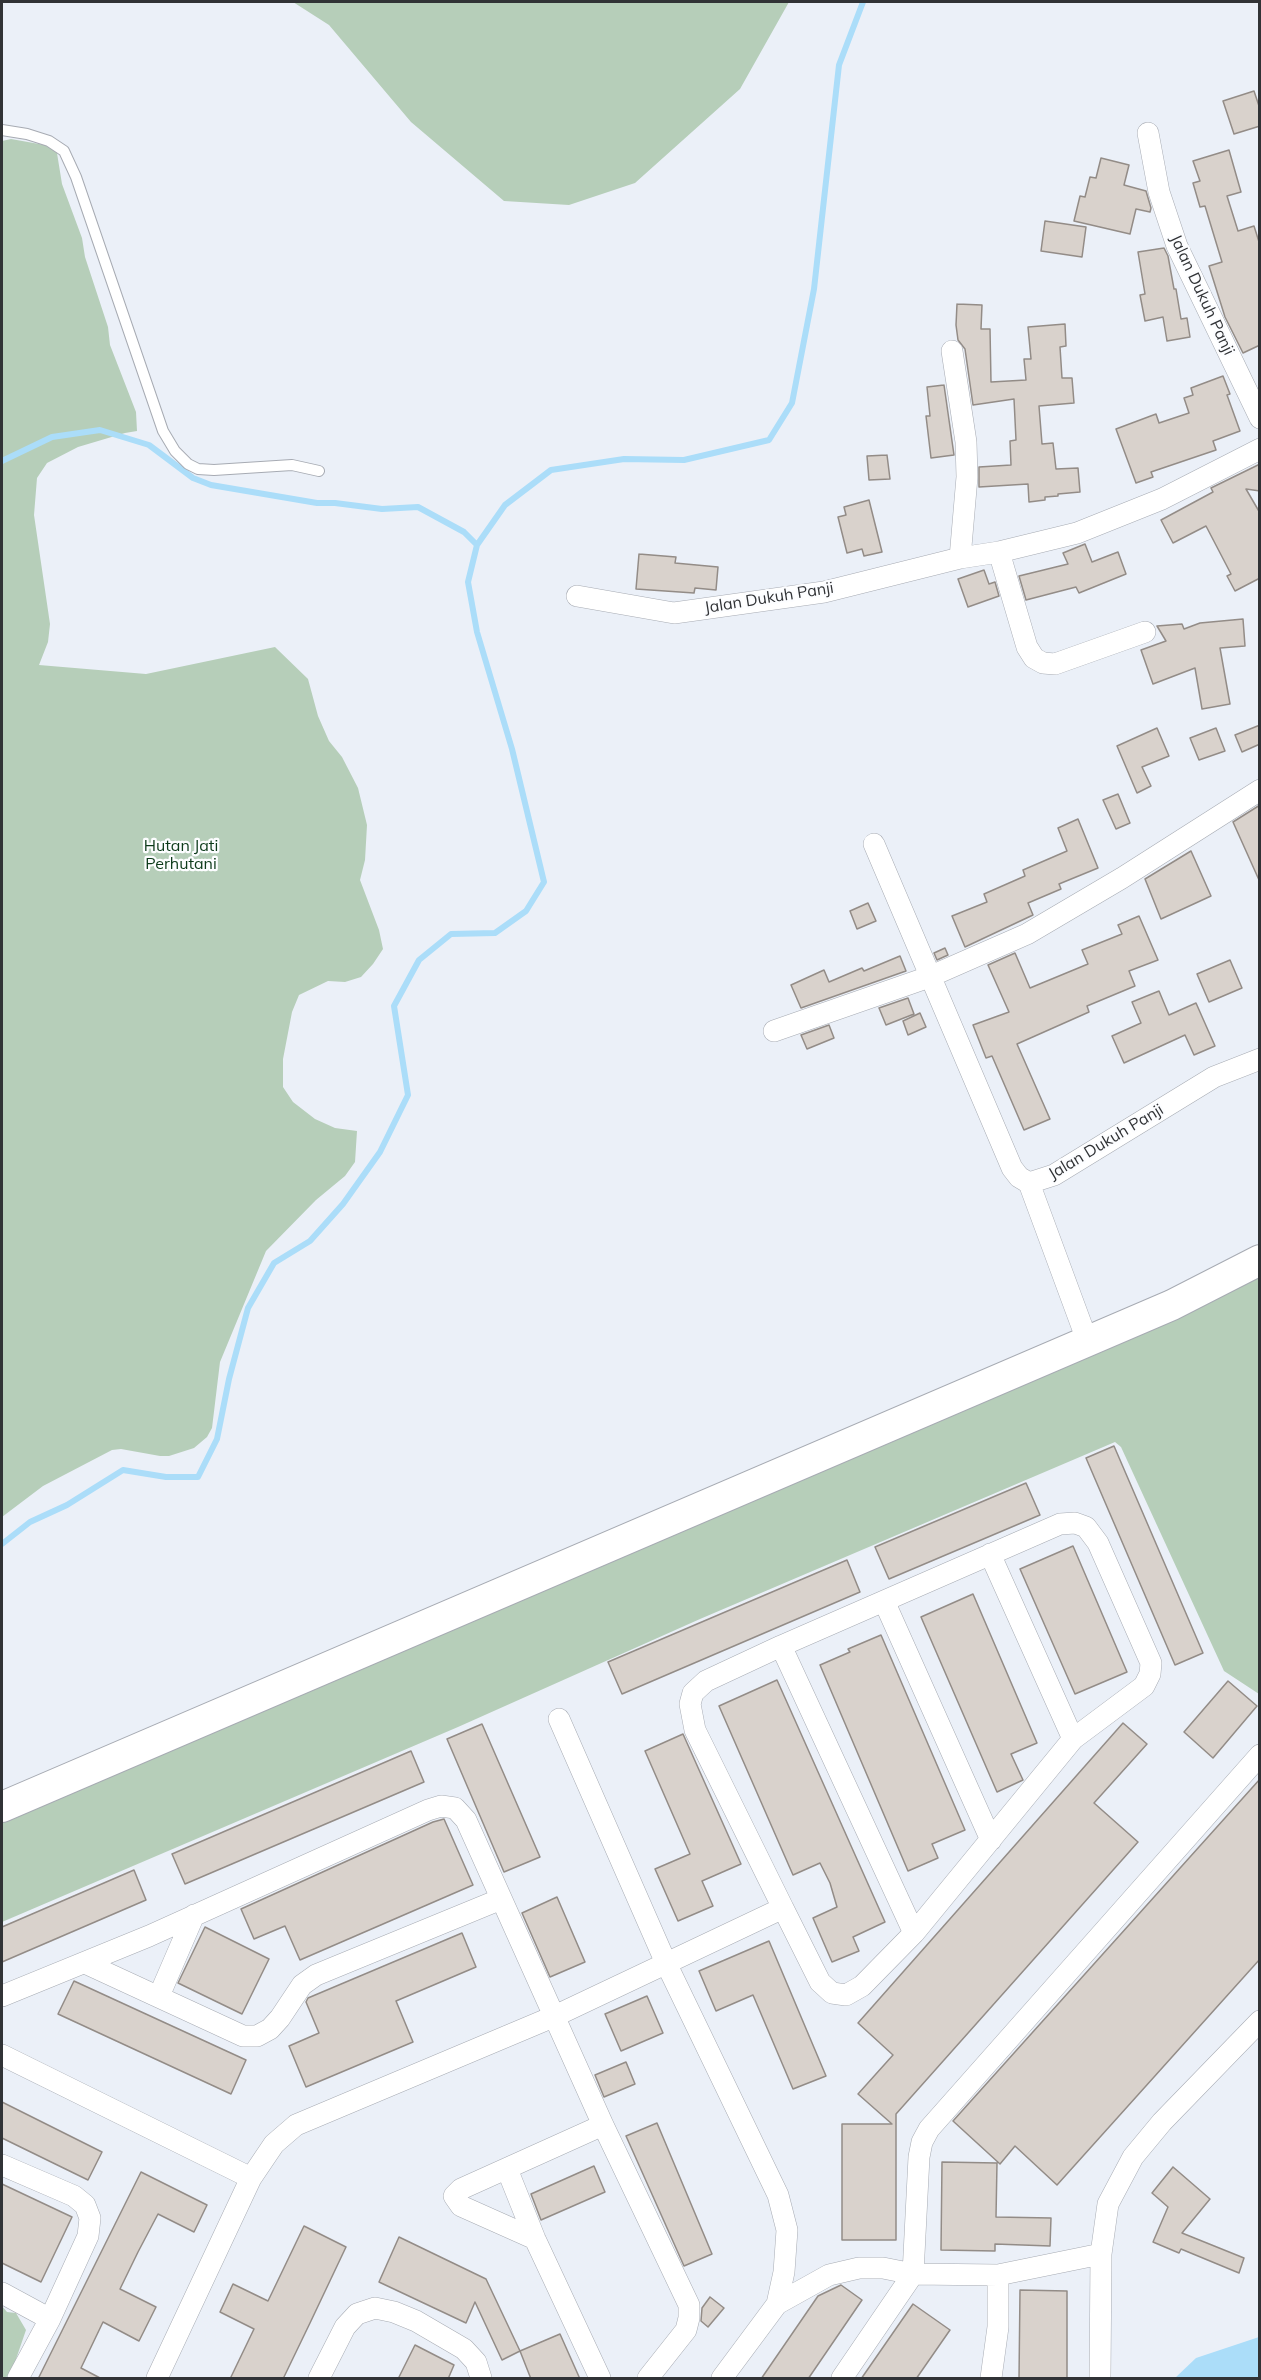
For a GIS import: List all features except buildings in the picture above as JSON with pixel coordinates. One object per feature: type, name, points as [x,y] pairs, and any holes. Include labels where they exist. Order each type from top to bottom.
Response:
[{"type":"main road","points":[[2,1808],[1172,1305],[1260,1260]]},
{"type":"street","name":"Jalan Dukuh Panji","points":[[1148,133],[1159,192],[1177,246],[1260,418]]},
{"type":"street","points":[[952,351],[966,442],[967,477],[960,558]]},
{"type":"street","name":"Jalan Dukuh Panji","points":[[576,596],[674,613],[824,592],[960,558],[999,552],[1077,533],[1162,499],[1260,450]]},
{"type":"street","points":[[999,552],[1026,647],[1034,658],[1043,663],[1055,664],[1145,632]]},
{"type":"street","points":[[774,1031],[929,977],[1027,934],[1122,878],[1260,790]]},
{"type":"street","name":"Jalan Dukuh Panji","points":[[874,844],[929,977],[1012,1168],[1019,1178],[1029,1183],[1054,1174],[1214,1077],[1260,1059]]},
{"type":"street","points":[[1029,1183],[1087,1340]]},
{"type":"street","points":[[1075,1522],[1086,1527],[1098,1543],[1151,1662],[1150,1674],[1144,1686],[1073,1739],[914,1933],[862,1986],[846,1995],[832,1993],[820,1982],[695,1730],[690,1704],[693,1693],[706,1681],[884,1601],[1060,1524],[1075,1522]]},
{"type":"street","points":[[990,1554],[1073,1739]]},
{"type":"street","points":[[884,1601],[991,1840]]},
{"type":"street","points":[[781,1646],[914,1933]]},
{"type":"street","points":[[559,1719],[666,1963],[777,2195],[787,2230],[784,2272],[777,2304],[722,2379]]},
{"type":"street","points":[[842,2379],[913,2274],[919,2157],[922,2142],[929,2129],[1260,1755]]},
{"type":"street","points":[[2,1996],[85,1963],[441,1806],[455,1808],[466,1820],[603,2125],[689,2305],[686,2330],[648,2379]]},
{"type":"street","points":[[85,1963],[243,2036],[257,2036],[270,2029],[302,1984],[316,1975],[501,1899]]},
{"type":"street","points":[[157,2379],[251,2178],[273,2144],[296,2125],[555,2016],[783,1908]]},
{"type":"street","points":[[159,1996],[194,1915]]},
{"type":"street","points":[[1100,2379],[1101,2254],[1108,2204],[1132,2157],[1162,2122],[1260,2021]]},
{"type":"street","points":[[2,2055],[251,2178]]},
{"type":"street","points":[[535,2239],[461,2206],[454,2196],[461,2189],[603,2125]]},
{"type":"street","points":[[2,2165],[74,2196],[85,2205],[90,2218],[88,2236],[50,2319],[18,2379]]},
{"type":"street","points":[[507,2169],[535,2239],[600,2379]]},
{"type":"street","points":[[777,2304],[829,2275],[859,2268],[883,2268],[913,2274],[998,2275],[1101,2254]]},
{"type":"street","points":[[991,2379],[998,2327],[998,2275]]},
{"type":"street","points":[[2,2293],[50,2319]]},
{"type":"street","points":[[319,2379],[345,2327],[357,2314],[375,2308],[394,2312],[416,2321],[465,2349],[476,2362],[481,2379]]},
{"type":"lane","points":[[2,130],[27,134],[49,141],[64,151],[76,177],[163,431],[175,451],[188,464],[198,469],[292,465],[319,471]]},
{"type":"green space","points":[[293,2],[789,2],[740,89],[635,183],[569,205],[504,201],[411,122],[329,25]]},
{"type":"green space","name":"Hutan Jati Perhutani","points":[[11,139],[56,147],[62,184],[82,238],[85,257],[108,327],[110,345],[136,412],[137,431],[78,447],[47,463],[37,478],[34,515],[50,624],[48,642],[39,665],[146,674],[275,647],[308,679],[318,716],[329,741],[342,757],[358,788],[367,825],[365,860],[360,880],[379,930],[383,949],[361,977],[345,982],[328,981],[299,995],[292,1012],[283,1059],[283,1087],[293,1102],[315,1119],[335,1128],[357,1131],[355,1162],[345,1176],[316,1200],[266,1251],[220,1362],[212,1428],[207,1437],[194,1448],[169,1456],[121,1449],[112,1450],[43,1486],[2,1517],[2,141]]},
{"type":"green space","points":[[1259,1272],[1259,1694],[1224,1671],[1121,1447],[1115,1442],[700,1619],[458,1727],[2,1922],[2,1820]]},
{"type":"green space","points":[[2,2306],[7,2312],[16,2313],[26,2330],[15,2362],[6,2378],[2,2378]]},
{"type":"water","points":[[1259,2337],[1259,2378],[1175,2378],[1196,2358]]},
{"type":"waterway","points":[[2,1544],[30,1522],[67,1505],[123,1470],[166,1477],[198,1477],[217,1439],[229,1379],[248,1308],[274,1263],[310,1241],[343,1204],[380,1152],[408,1095],[394,1006],[419,960],[451,934],[495,933],[526,911],[544,882],[512,749],[477,632],[468,582],[477,545],[505,505],[551,470],[624,459],[684,460],[769,440],[792,403],[814,289],[839,65],[863,2]]},
{"type":"waterway","points":[[2,461],[52,437],[100,430],[149,445],[193,478],[211,485],[317,503],[382,509],[418,507],[464,532],[477,545]]}]
